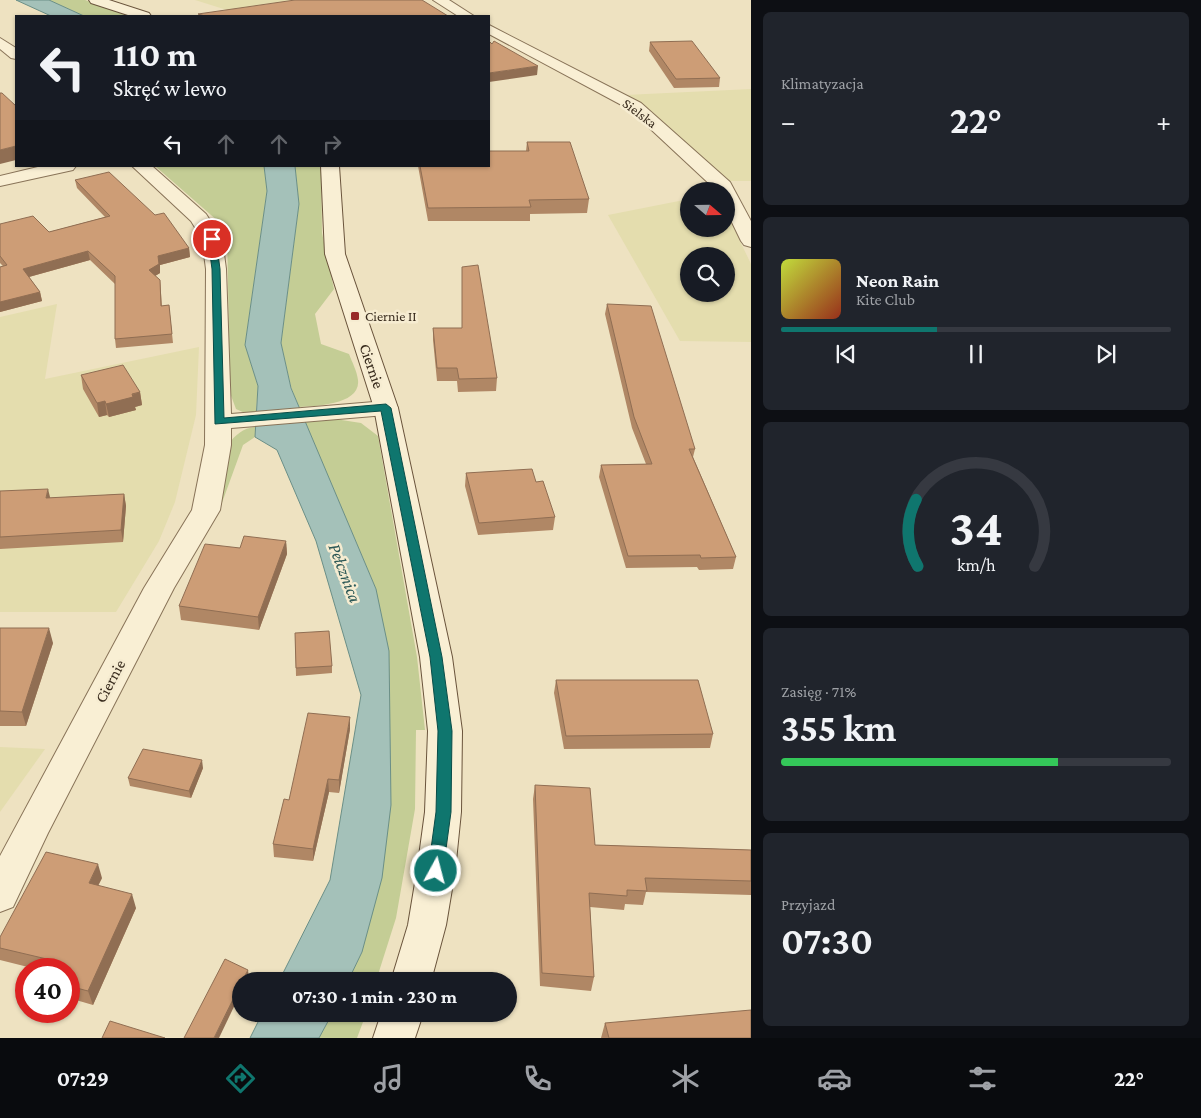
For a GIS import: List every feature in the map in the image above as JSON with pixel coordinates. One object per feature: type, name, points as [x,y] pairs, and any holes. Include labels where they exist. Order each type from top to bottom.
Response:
[{"type":"street","points":[[96,0],[141,15]]},
{"type":"street","points":[[440,0],[465,15]]},
{"type":"street","name":"Sielska","points":[[490,30],[635,106],[724,186],[751,241]]},
{"type":"street","points":[[0,42],[15,54]]},
{"type":"street","points":[[0,181],[63,167]]},
{"type":"street","name":"Ciernie","points":[[0,896],[32,828],[159,588],[206,510],[218,445],[216,269],[212,239],[199,218],[142,167]]},
{"type":"street","name":"Ciernie","points":[[330,167],[335,254],[386,408],[436,657],[445,731],[443,812],[436,871],[427,925],[414,972]]},
{"type":"street","points":[[218,422],[386,408]]},
{"type":"street","points":[[394,1038],[399,1022]]},
{"type":"shaded area","points":[[195,0],[300,0],[230,11]]},
{"type":"shaded area","points":[[751,89],[751,181],[727,181],[645,106],[625,95]]},
{"type":"shaded area","points":[[680,201],[680,238],[735,238],[735,231],[751,264],[751,342],[680,341],[608,215]]},
{"type":"shaded area","points":[[57,304],[45,379],[199,347],[196,415],[175,502],[159,541],[116,612],[0,612],[0,317]]},
{"type":"shaded area","points":[[0,747],[45,749],[0,812]]},
{"type":"green space","points":[[49,0],[85,0],[130,15],[82,15]]},
{"type":"green space","points":[[156,167],[264,167],[267,191],[245,345],[258,386],[256,412],[245,413],[236,409],[230,393],[227,229]]},
{"type":"green space","points":[[295,167],[321,167],[322,233],[334,289],[315,314],[321,344],[349,354],[358,380],[357,388],[352,395],[345,399],[325,405],[299,407],[291,387],[281,343],[299,204]]},
{"type":"green space","points":[[335,419],[361,423],[378,436],[417,657],[425,730],[416,730],[415,809],[396,918],[379,972],[352,972],[362,952],[376,589],[305,422]]},
{"type":"green space","points":[[255,427],[255,437],[243,445],[219,511],[228,445],[240,433]]},
{"type":"green space","points":[[328,1022],[363,1022],[357,1038],[319,1038]]},
{"type":"water","points":[[16,0],[49,0],[82,15],[49,15]]},
{"type":"water","name":"Pełcznica","points":[[264,167],[295,167],[299,204],[281,343],[291,388],[376,589],[389,651],[391,805],[382,878],[362,952],[352,972],[284,972],[330,880],[361,695],[316,541],[277,450],[255,437],[258,386],[245,345],[267,191]]},
{"type":"water","points":[[258,1022],[328,1022],[319,1038],[250,1038]]},
{"type":"building","points":[[295,0],[422,0],[446,15],[202,15],[198,14]]},
{"type":"building","points":[[494,41],[538,66],[490,73],[490,42],[492,44]]},
{"type":"building","points":[[692,41],[720,78],[676,79],[650,42]]},
{"type":"building","points":[[0,93],[2,93],[15,105],[15,146],[0,150]]},
{"type":"building","points":[[527,142],[570,142],[589,199],[529,200],[531,207],[428,208],[420,167],[490,167],[490,151],[529,151]]},
{"type":"building","points":[[109,172],[155,215],[164,213],[189,248],[158,256],[159,264],[149,270],[160,280],[161,306],[169,305],[172,334],[115,339],[115,276],[88,251],[23,269],[40,292],[0,302],[0,267],[7,265],[0,256],[0,224],[33,216],[49,232],[110,216],[75,180]]},
{"type":"building","points":[[478,265],[497,378],[459,379],[457,368],[437,368],[433,328],[462,328],[462,267]]},
{"type":"building","points":[[607,304],[651,306],[695,449],[689,449],[736,557],[701,558],[700,555],[628,556],[601,465],[652,464],[634,417]]},
{"type":"building","points":[[123,365],[140,392],[132,394],[133,397],[106,404],[105,401],[97,403],[81,375]]},
{"type":"building","points":[[532,469],[536,482],[543,481],[555,517],[479,523],[466,473]]},
{"type":"building","points":[[48,489],[46,498],[124,494],[121,530],[0,537],[0,491]]},
{"type":"building","points":[[244,536],[286,541],[258,617],[179,606],[205,544],[240,548]]},
{"type":"building","points":[[0,628],[49,628],[22,712],[0,711]]},
{"type":"building","points":[[329,631],[332,666],[296,668],[295,633]]},
{"type":"building","points":[[556,680],[698,680],[713,734],[566,736]]},
{"type":"building","points":[[308,713],[350,717],[339,780],[328,779],[313,849],[273,844],[284,799],[289,800]]},
{"type":"building","points":[[143,749],[202,760],[189,791],[128,778]]},
{"type":"building","points":[[535,785],[590,788],[595,845],[751,850],[751,881],[645,878],[647,891],[627,890],[627,896],[589,893],[594,977],[542,973]]},
{"type":"building","points":[[46,852],[98,864],[89,883],[132,894],[88,991],[80,989],[80,958],[42,958],[0,948],[0,937]]},
{"type":"building","points":[[225,959],[248,970],[247,972],[232,972],[232,1001],[214,1038],[184,1038]]},
{"type":"building","points":[[751,1010],[751,1038],[609,1038],[605,1023]]},
{"type":"building","points":[[110,1021],[165,1038],[102,1038]]},
{"type":"place","name":"Ciernie II","points":[[355,316]]},
{"type":"route","points":[[212,239],[216,269],[218,422],[386,408],[436,657],[445,731],[443,812],[436,871]]}]
